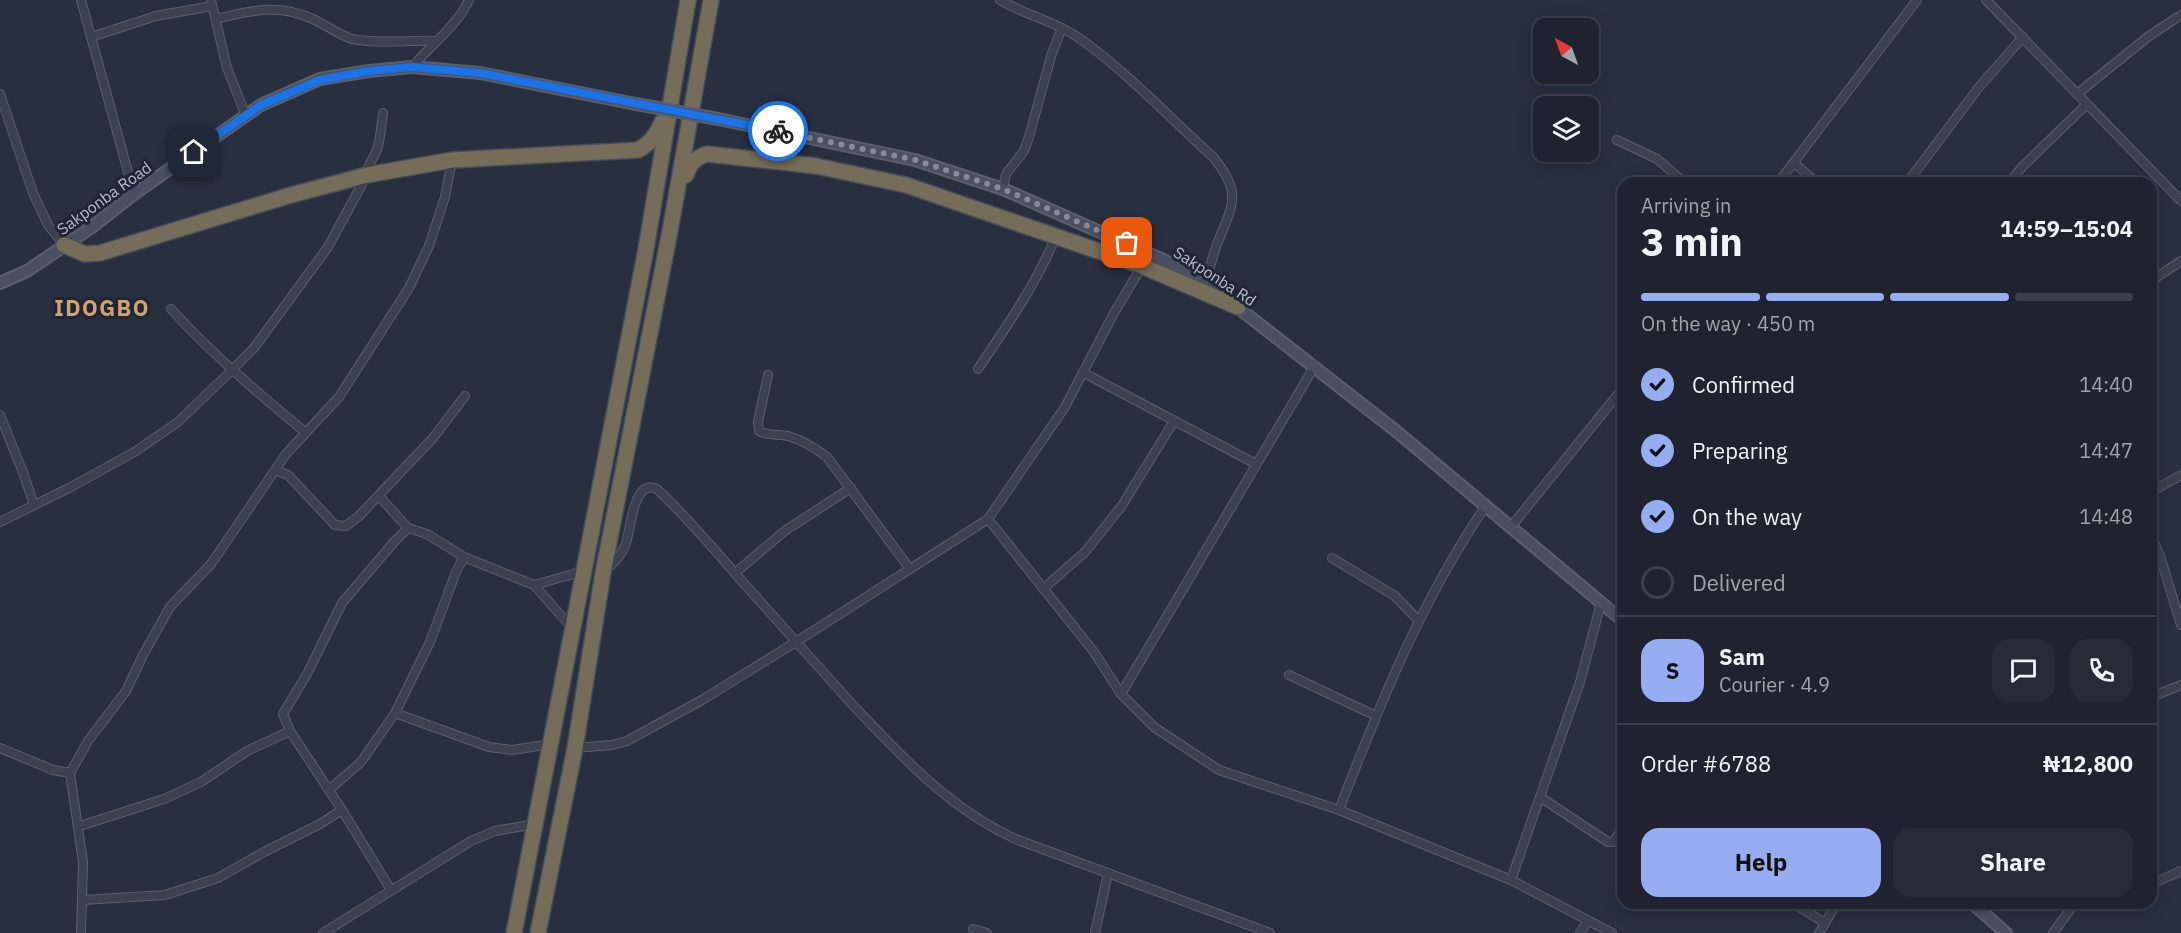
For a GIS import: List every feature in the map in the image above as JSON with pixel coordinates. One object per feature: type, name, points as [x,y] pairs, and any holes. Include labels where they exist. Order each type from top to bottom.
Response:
[{"type":"highway","points":[[514,933],[650,222],[688,0]]},
{"type":"highway","points":[[538,933],[575,748],[603,573],[670,231],[711,0]]},
{"type":"highway","points":[[705,38],[694,129],[698,148],[707,154]]},
{"type":"highway","points":[[64,245],[85,254],[100,254],[291,195],[367,175],[452,160],[638,150],[655,137],[661,125],[681,43]]},
{"type":"highway","points":[[638,150],[648,159],[652,167],[650,222]]},
{"type":"highway","points":[[670,231],[691,163],[698,157],[707,154],[816,166],[906,184],[1055,238],[1142,266],[1238,307]]},
{"type":"main road","name":"Sakponba Road","points":[[0,283],[27,271],[92,227],[134,194],[261,105],[320,80],[369,71],[412,67],[480,73],[636,104]]},
{"type":"main road","name":"Sakponba Rd","points":[[636,104],[915,160],[1003,189],[1170,263],[1238,307],[1396,431],[1617,616]]},
{"type":"main road","points":[[1979,909],[2006,933]]},
{"type":"street","points":[[81,0],[134,194]]},
{"type":"street","points":[[412,67],[435,41],[444,35],[469,0]]},
{"type":"street","points":[[1000,0],[1079,38],[1121,72],[1213,157],[1225,172],[1231,186],[1233,201],[1205,286]]},
{"type":"street","points":[[1783,177],[1917,0]]},
{"type":"street","points":[[1986,0],[2181,201]]},
{"type":"street","points":[[91,38],[156,16],[212,3],[228,68],[246,116]]},
{"type":"street","points":[[216,19],[238,13],[285,9],[300,13],[349,38],[366,41],[435,41]]},
{"type":"street","points":[[2077,94],[2149,36],[2181,15]]},
{"type":"street","points":[[1003,189],[1006,174],[1024,151],[1052,53],[1062,28]]},
{"type":"street","points":[[1912,177],[1979,87],[2022,37]]},
{"type":"street","points":[[0,94],[33,193],[48,225],[64,245]]},
{"type":"street","points":[[2014,177],[2086,105]]},
{"type":"street","points":[[0,522],[136,451],[178,422],[254,348],[328,247],[367,175],[367,167],[376,152],[383,112]]},
{"type":"street","points":[[1617,140],[1657,159],[1678,177]]},
{"type":"street","points":[[376,152],[384,172]]},
{"type":"street","points":[[81,933],[83,862],[80,826],[70,773],[88,741],[126,691],[170,607],[211,564],[275,470],[305,432],[339,397],[409,288],[429,246],[445,197],[452,160]]},
{"type":"street","points":[[1794,163],[1810,177]]},
{"type":"street","points":[[978,369],[1024,300],[1044,265],[1055,238]]},
{"type":"street","points":[[2157,277],[2181,261]]},
{"type":"street","points":[[575,748],[612,746],[627,741],[702,700],[988,519],[1065,407],[1114,313],[1142,266]]},
{"type":"street","points":[[171,309],[200,342],[231,371],[305,432]]},
{"type":"street","points":[[1121,693],[1314,367]]},
{"type":"street","points":[[1084,373],[1256,464]]},
{"type":"street","points":[[768,375],[758,422],[759,431],[788,436],[811,446],[827,457],[910,569]]},
{"type":"street","points":[[1510,528],[1617,395]]},
{"type":"street","points":[[275,470],[288,475],[335,525],[346,526],[379,496],[433,438],[465,396]]},
{"type":"street","points":[[0,415],[34,505]]},
{"type":"street","points":[[1043,589],[1085,552],[1121,507],[1174,421]]},
{"type":"street","points":[[2157,489],[2181,475]]},
{"type":"street","points":[[603,573],[619,558],[626,544],[639,494],[651,486],[657,489],[683,514],[899,754],[937,789],[991,828],[1270,933]]},
{"type":"street","points":[[735,573],[786,530],[851,488]]},
{"type":"street","points":[[379,496],[408,528],[427,534],[464,557],[534,585],[573,629]]},
{"type":"street","points":[[1339,810],[1376,716],[1418,620],[1455,550],[1485,507]]},
{"type":"street","points":[[988,519],[1094,652],[1121,693],[1154,727],[1219,770],[1339,810],[1511,880],[1612,933]]},
{"type":"street","points":[[391,890],[290,731],[282,714],[307,674],[342,603],[408,528]]},
{"type":"street","points":[[2157,549],[2181,625]]},
{"type":"street","points":[[329,790],[361,762],[395,713],[430,642],[456,572],[464,557]]},
{"type":"street","points":[[1332,558],[1395,596],[1418,620]]},
{"type":"street","points":[[534,585],[584,571]]},
{"type":"street","points":[[1511,880],[1580,682],[1601,603]]},
{"type":"street","points":[[1289,675],[1376,716]]},
{"type":"street","points":[[2157,695],[2181,685]]},
{"type":"street","points":[[395,713],[489,747],[512,750],[551,744]]},
{"type":"street","points":[[80,826],[164,799],[201,782],[247,751],[290,731]]},
{"type":"street","points":[[0,748],[53,770],[70,773]]},
{"type":"street","points":[[1540,797],[1608,842],[1613,842],[1617,836]]},
{"type":"street","points":[[83,900],[165,895],[218,878],[342,810]]},
{"type":"street","points":[[323,933],[332,930],[391,890],[471,841],[495,831],[535,824]]},
{"type":"street","points":[[2157,881],[2181,871]]},
{"type":"street","points":[[1095,933],[1108,873]]},
{"type":"street","points":[[1803,909],[1825,923]]},
{"type":"street","points":[[1819,933],[1833,909]]},
{"type":"street","points":[[2053,933],[2071,909]]},
{"type":"street","points":[[1580,933],[1588,921]]},
{"type":"street","points":[[973,929],[987,933]]},
{"type":"way so far","points":[[778,131],[915,160],[1003,189],[1127,243]]},
{"type":"district","name":"IDOGBO","points":[[102,307]]},
{"type":"route","points":[[194,152],[261,105],[320,80],[369,71],[412,67],[480,73],[778,131]]}]
